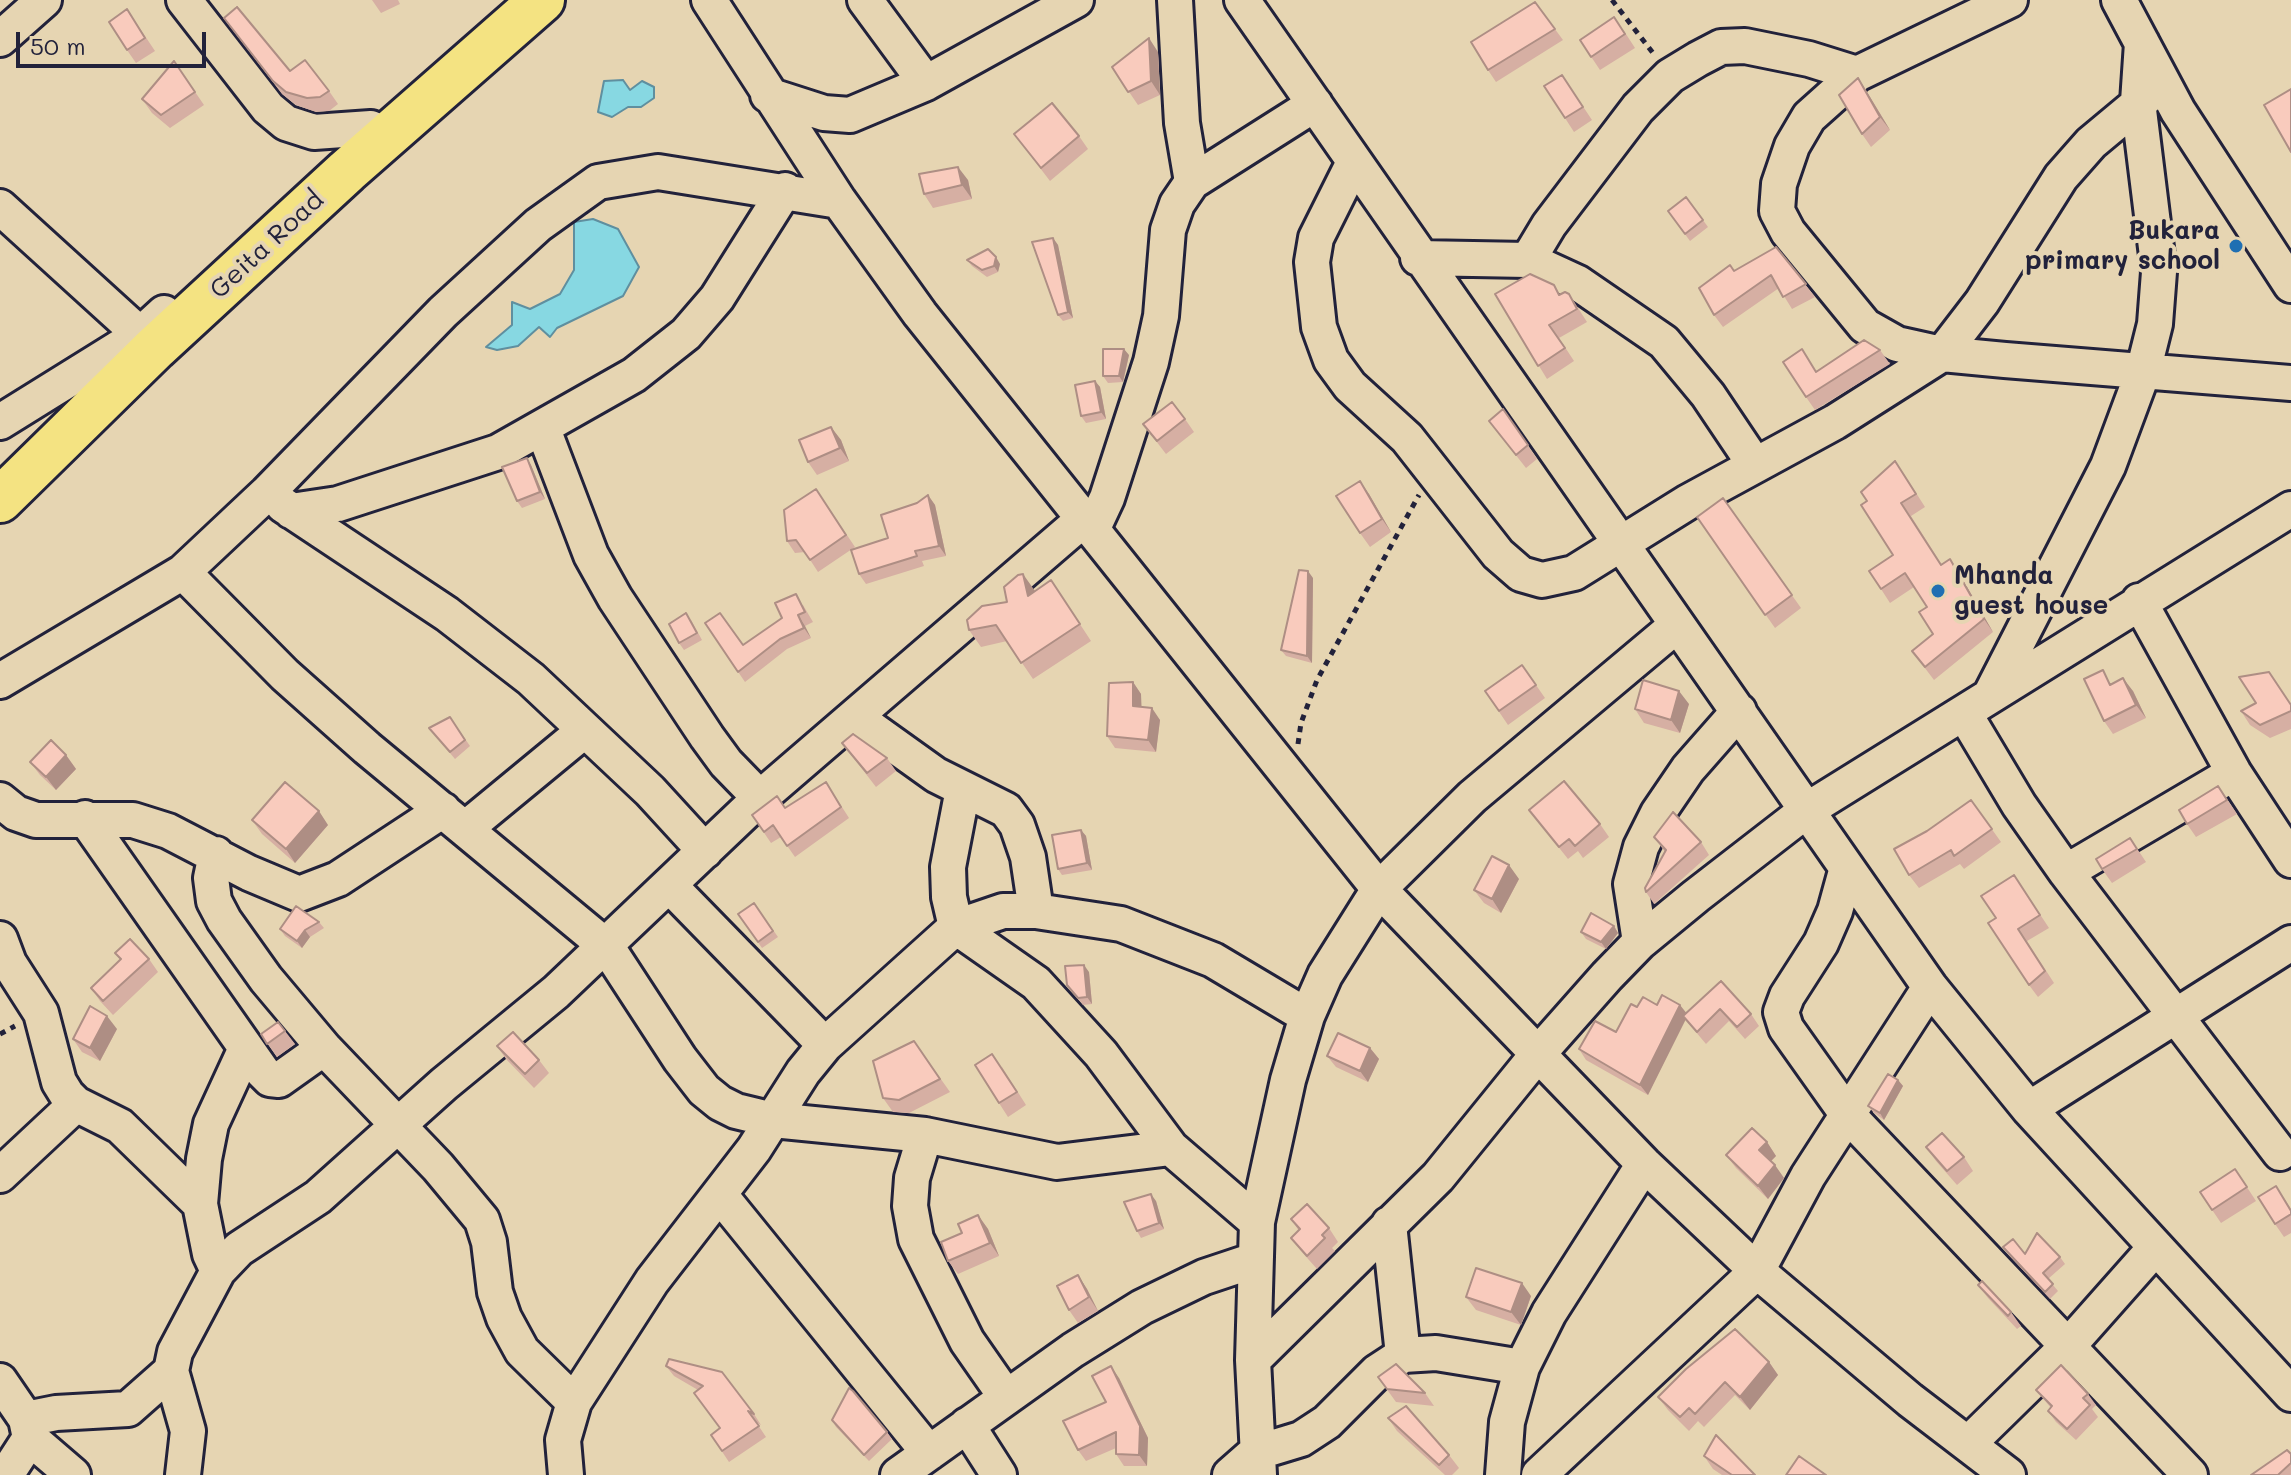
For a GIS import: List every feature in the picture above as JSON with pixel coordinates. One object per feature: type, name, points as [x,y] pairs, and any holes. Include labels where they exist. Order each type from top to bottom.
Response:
[{"type":"highway","name":"Geita Road","points":[[3,491],[147,342],[542,0]]},
{"type":"street","points":[[0,39],[44,0]]},
{"type":"street","points":[[184,0],[268,108],[286,123],[314,132],[371,128]]},
{"type":"street","points":[[0,422],[147,342],[371,128],[518,0]]},
{"type":"street","points":[[709,0],[839,201],[920,314],[1379,889],[1644,1164],[1757,1271],[2008,1475]]},
{"type":"street","points":[[865,0],[926,83]]},
{"type":"street","points":[[768,95],[824,113],[850,115],[926,83],[1076,0]]},
{"type":"street","points":[[1175,0],[1182,123],[1192,182]]},
{"type":"street","points":[[1242,0],[1418,258],[1622,542],[1846,871],[1930,987],[2029,1109],[2155,1248],[2277,1358],[2291,1394]]},
{"type":"street","points":[[2010,0],[1857,74],[1809,117],[1792,146],[1779,184],[1777,211],[1788,232],[1865,326],[1897,344],[1942,354],[2291,383]]},
{"type":"street","points":[[1992,692],[2108,466],[2143,372],[2155,324],[2159,272],[2151,92],[2142,43],[2119,0]]},
{"type":"street","points":[[1528,260],[1638,108],[1670,76],[1721,47],[1745,46],[1809,59],[1857,74]]},
{"type":"street","points":[[1354,162],[1316,238],[1312,262],[1319,327],[1331,360],[1350,386],[1407,438],[1498,554],[1521,574],[1542,580],[1574,573],[1755,465],[1835,422],[1942,354],[1982,302],[2061,177],[2091,143],[2151,92]]},
{"type":"street","points":[[2151,92],[2291,285]]},
{"type":"street","points":[[183,1475],[186,1414],[171,1371],[175,1352],[218,1271],[246,1243],[318,1197],[607,947],[760,798],[872,715],[1089,523],[1117,468],[1151,362],[1161,316],[1168,230],[1177,204],[1192,182],[1315,104]]},
{"type":"street","points":[[0,681],[183,572],[279,502],[443,312],[538,225],[598,182],[658,172],[839,201]]},
{"type":"street","points":[[279,502],[338,504],[440,473],[498,452],[634,375],[686,334],[717,298],[785,190]]},
{"type":"street","points":[[0,207],[147,342]]},
{"type":"street","points":[[1418,258],[1528,260],[1578,283],[1664,342],[1708,395],[1755,465]]},
{"type":"street","points":[[543,429],[591,555],[615,598],[726,763],[760,798]]},
{"type":"street","points":[[279,502],[447,614],[531,679],[650,791],[705,851]]},
{"type":"street","points":[[1253,1360],[1438,1177],[1537,1055],[1640,942],[1807,810],[1964,713],[1992,692],[2291,509]]},
{"type":"street","points":[[183,572],[285,675],[607,947],[704,1090],[736,1111],[773,1120],[925,1135],[1057,1162],[1171,1148]]},
{"type":"street","points":[[2139,601],[2234,773],[2291,860]]},
{"type":"street","points":[[1248,1468],[1257,1222],[1275,1135],[1307,1016],[1343,942],[1379,889],[1472,797],[1677,625]]},
{"type":"street","points":[[1640,942],[1631,884],[1641,847],[1658,813],[1688,769],[1739,711]]},
{"type":"street","points":[[1964,713],[2019,805],[2066,872],[2280,1153]]},
{"type":"street","points":[[872,715],[936,775],[1006,810],[1017,825],[1028,857],[1036,911]]},
{"type":"street","points":[[0,800],[16,813],[36,820],[133,820],[168,831],[299,894],[338,879],[454,820],[585,730]]},
{"type":"street","points":[[2066,872],[2234,773]]},
{"type":"street","points":[[963,789],[948,867],[949,897],[956,927],[1036,983],[1073,1020],[1171,1148],[1257,1222]]},
{"type":"street","points":[[85,818],[270,1079],[279,1080],[324,1048]]},
{"type":"street","points":[[216,854],[212,890],[224,920],[266,979],[324,1048],[462,1192],[482,1220],[489,1242],[495,1292],[504,1318],[522,1351],[574,1402]]},
{"type":"street","points":[[1846,871],[1826,932],[1787,996],[1781,1012],[1799,1048],[1847,1114],[2190,1475]]},
{"type":"street","points":[[670,886],[825,1045]]},
{"type":"street","points":[[566,1475],[563,1440],[574,1402],[652,1281],[720,1195],[803,1072],[825,1045],[956,927],[1003,911],[1036,911],[1121,924],[1213,960],[1307,1016]]},
{"type":"street","points":[[0,939],[9,963],[41,1013],[59,1082],[76,1104],[120,1126],[200,1204]]},
{"type":"street","points":[[2029,1109],[2291,943]]},
{"type":"street","points":[[1539,1475],[1757,1271],[1808,1176],[1930,987]]},
{"type":"street","points":[[218,1271],[210,1254],[200,1204],[211,1124],[246,1048]]},
{"type":"street","points":[[0,1175],[76,1104]]},
{"type":"street","points":[[925,1135],[912,1178],[910,1206],[916,1239],[967,1341],[1006,1397]]},
{"type":"street","points":[[1503,1475],[1507,1422],[1522,1367],[1549,1313],[1644,1164]]},
{"type":"street","points":[[720,1195],[929,1453]]},
{"type":"street","points":[[1389,1224],[1403,1355]]},
{"type":"street","points":[[1968,1444],[2069,1345],[2155,1248]]},
{"type":"street","points":[[898,1475],[1006,1397],[1142,1307],[1204,1277],[1255,1260]]},
{"type":"street","points":[[1248,1468],[1327,1422],[1377,1372],[1403,1355],[1436,1353],[1522,1367]]},
{"type":"street","points":[[6,1475],[28,1428],[56,1413],[128,1409],[171,1371]]},
{"type":"street","points":[[0,1381],[28,1428],[73,1475]]},
{"type":"street","points":[[967,1425],[999,1475]]},
{"type":"path","points":[[1612,0],[1670,76]]},
{"type":"path","points":[[1293,780],[1301,723],[1317,680],[1374,571],[1433,470]]},
{"type":"water","points":[[623,80],[630,90],[642,81],[654,87],[654,98],[641,107],[628,107],[612,117],[598,112],[604,81]]},
{"type":"water","points":[[593,219],[618,229],[639,267],[623,296],[557,328],[550,337],[539,327],[518,346],[497,350],[486,347],[512,325],[512,302],[530,309],[560,294],[574,270],[574,222]]},
{"type":"building","points":[[1535,2],[1555,29],[1488,70],[1471,42]]},
{"type":"building","points":[[237,7],[290,71],[305,60],[329,91],[320,97],[307,98],[286,92],[273,81],[224,18]]},
{"type":"building","points":[[127,9],[145,38],[127,50],[109,22]]},
{"type":"building","points":[[1614,17],[1625,34],[1591,57],[1580,40]]},
{"type":"building","points":[[1149,38],[1151,81],[1128,92],[1112,67]]},
{"type":"building","points":[[174,61],[195,92],[161,115],[142,99]]},
{"type":"building","points":[[1562,75],[1583,107],[1565,118],[1544,86]]},
{"type":"building","points":[[1858,78],[1880,117],[1862,134],[1839,95]]},
{"type":"building","points":[[2291,89],[2291,152],[2264,105]]},
{"type":"building","points":[[1052,103],[1079,136],[1041,168],[1014,134]]},
{"type":"building","points":[[958,167],[962,185],[924,194],[919,174]]},
{"type":"building","points":[[1686,197],[1703,220],[1685,234],[1668,211]]},
{"type":"building","points":[[1053,238],[1068,312],[1058,315],[1032,242]]},
{"type":"building","points":[[1776,247],[1806,284],[1783,297],[1771,275],[1714,315],[1699,288],[1730,265],[1734,271]]},
{"type":"building","points":[[988,249],[996,257],[994,266],[982,270],[967,260]]},
{"type":"building","points":[[1530,274],[1554,285],[1559,295],[1569,294],[1577,309],[1549,325],[1565,348],[1538,366],[1495,294]]},
{"type":"building","points":[[1864,340],[1880,350],[1806,397],[1783,362],[1802,349],[1816,372]]},
{"type":"building","points":[[1103,349],[1124,349],[1119,376],[1103,376]]},
{"type":"building","points":[[1095,381],[1101,412],[1081,416],[1075,385]]},
{"type":"building","points":[[1172,402],[1185,419],[1157,441],[1143,424]]},
{"type":"building","points":[[1503,409],[1528,445],[1516,455],[1489,421]]},
{"type":"building","points":[[831,427],[840,448],[808,462],[799,440]]},
{"type":"building","points":[[527,458],[540,492],[517,501],[502,467]]},
{"type":"building","points":[[1895,461],[1916,494],[1901,503],[1941,565],[1950,559],[1984,619],[1925,667],[1912,651],[1933,634],[1919,612],[1927,607],[1905,573],[1881,589],[1869,571],[1893,555],[1861,505],[1867,501],[1861,492]]},
{"type":"building","points":[[1360,481],[1382,519],[1360,533],[1336,496]]},
{"type":"building","points":[[816,489],[846,535],[810,560],[796,540],[787,541],[784,510]]},
{"type":"building","points":[[928,495],[939,546],[915,551],[917,556],[859,574],[851,550],[888,538],[881,515],[917,503]]},
{"type":"building","points":[[1723,498],[1792,595],[1765,615],[1697,517]]},
{"type":"building","points":[[1299,570],[1308,571],[1307,656],[1281,650]]},
{"type":"building","points":[[1023,574],[1028,596],[1051,580],[1080,624],[1021,663],[996,625],[969,630],[967,620],[982,606],[1007,602],[1004,587]]},
{"type":"building","points":[[796,594],[805,612],[798,615],[804,628],[780,639],[738,672],[705,623],[720,613],[743,645],[782,618],[775,603]]},
{"type":"building","points":[[686,613],[697,633],[679,643],[669,624]]},
{"type":"building","points":[[1522,665],[1536,685],[1499,711],[1485,691]]},
{"type":"building","points":[[2103,670],[2110,685],[2123,678],[2136,705],[2104,721],[2084,679]]},
{"type":"building","points":[[2269,672],[2291,705],[2291,711],[2260,725],[2241,711],[2256,703],[2239,677]]},
{"type":"building","points":[[1643,680],[1679,691],[1671,720],[1635,709]]},
{"type":"building","points":[[1133,682],[1133,706],[1152,708],[1148,740],[1107,736],[1109,683]]},
{"type":"building","points":[[450,717],[465,740],[450,752],[429,728]]},
{"type":"building","points":[[853,734],[887,758],[867,773],[842,743]]},
{"type":"building","points":[[51,740],[66,755],[46,777],[30,762]]},
{"type":"building","points":[[1564,781],[1600,824],[1575,846],[1569,839],[1559,847],[1529,810]]},
{"type":"building","points":[[285,782],[319,811],[286,849],[252,820]]},
{"type":"building","points":[[826,782],[841,807],[787,846],[773,825],[764,832],[752,815],[777,796],[785,808]]},
{"type":"building","points":[[2218,786],[2227,800],[2187,824],[2179,810]]},
{"type":"building","points":[[1971,800],[1992,829],[1954,856],[1951,850],[1909,875],[1894,849],[1927,831]]},
{"type":"building","points":[[1673,812],[1701,842],[1646,892],[1645,888],[1666,850],[1654,837]]},
{"type":"building","points":[[1081,830],[1087,863],[1058,869],[1052,835]]},
{"type":"building","points":[[2130,838],[2137,849],[2102,869],[2096,859]]},
{"type":"building","points":[[1492,856],[1509,865],[1492,899],[1474,890]]},
{"type":"building","points":[[2014,875],[2040,915],[2018,929],[2045,971],[2029,985],[1988,923],[1996,918],[1981,896]]},
{"type":"building","points":[[754,903],[773,931],[758,942],[738,914]]},
{"type":"building","points":[[296,906],[319,922],[305,930],[297,941],[280,929]]},
{"type":"building","points":[[1591,913],[1614,926],[1601,942],[1581,932]]},
{"type":"building","points":[[130,939],[149,959],[103,1001],[91,988],[121,959],[115,953]]},
{"type":"building","points":[[1084,965],[1087,997],[1078,998],[1067,985],[1065,966]]},
{"type":"building","points":[[1721,981],[1751,1014],[1737,1027],[1720,1009],[1697,1032],[1683,1016]]},
{"type":"building","points":[[1662,995],[1680,1005],[1640,1085],[1579,1049],[1595,1021],[1616,1032],[1631,1004],[1637,1007],[1643,997],[1657,1005]]},
{"type":"building","points":[[90,1006],[107,1016],[90,1048],[73,1039]]},
{"type":"building","points":[[278,1022],[285,1031],[267,1044],[261,1034]]},
{"type":"building","points":[[513,1032],[539,1060],[525,1074],[497,1046]]},
{"type":"building","points":[[1338,1033],[1370,1048],[1360,1071],[1327,1056]]},
{"type":"building","points":[[914,1041],[940,1079],[899,1100],[883,1098],[873,1061]]},
{"type":"building","points":[[992,1054],[1017,1092],[999,1103],[975,1065]]},
{"type":"building","points":[[1888,1074],[1898,1080],[1880,1113],[1868,1106]]},
{"type":"building","points":[[1752,1128],[1767,1142],[1759,1150],[1775,1165],[1758,1186],[1726,1155]]},
{"type":"building","points":[[1942,1133],[1964,1157],[1947,1171],[1926,1147]]},
{"type":"building","points":[[2235,1169],[2247,1187],[2212,1210],[2200,1192]]},
{"type":"building","points":[[2276,1186],[2291,1214],[2275,1224],[2258,1197]]},
{"type":"building","points":[[1151,1194],[1159,1223],[1137,1231],[1124,1202]]},
{"type":"building","points":[[1307,1204],[1329,1228],[1322,1235],[1325,1238],[1307,1256],[1291,1238],[1300,1229],[1291,1219]]},
{"type":"building","points":[[978,1215],[990,1243],[948,1261],[941,1242],[962,1233],[958,1224]]},
{"type":"building","points":[[2037,1233],[2060,1257],[2043,1273],[2053,1284],[2045,1292],[2003,1247],[2013,1239],[2025,1254]]},
{"type":"building","points":[[1476,1268],[1522,1283],[1511,1312],[1466,1297]]},
{"type":"building","points":[[1078,1275],[1089,1297],[1069,1310],[1057,1286]]},
{"type":"building","points":[[1982,1281],[2011,1312],[2008,1316],[1978,1285]]},
{"type":"building","points":[[1735,1329],[1769,1362],[1740,1397],[1725,1382],[1695,1414],[1689,1408],[1680,1417],[1658,1397],[1686,1369]]},
{"type":"building","points":[[669,1359],[722,1372],[754,1414],[748,1411],[759,1426],[722,1451],[711,1435],[720,1428],[694,1393],[703,1386],[666,1366]]},
{"type":"building","points":[[1396,1364],[1425,1393],[1387,1389],[1378,1377]]},
{"type":"building","points":[[2061,1365],[2088,1394],[2083,1398],[2090,1405],[2067,1429],[2048,1411],[2052,1406],[2036,1390]]},
{"type":"building","points":[[1111,1366],[1140,1426],[1139,1455],[1116,1454],[1116,1432],[1078,1450],[1063,1421],[1106,1402],[1092,1376]]},
{"type":"building","points":[[849,1388],[887,1432],[864,1455],[832,1420]]},
{"type":"building","points":[[1406,1406],[1449,1455],[1439,1465],[1388,1418]]},
{"type":"building","points":[[1716,1435],[1755,1475],[1732,1475],[1704,1456]]},
{"type":"building","points":[[2287,1450],[2291,1454],[2291,1463],[2278,1475],[2251,1475]]},
{"type":"building","points":[[1799,1456],[1826,1475],[1786,1475]]},
{"type":"place","name":"Bukara primary school","points":[[2236,246]]},
{"type":"place","name":"Mhanda guest house","points":[[1938,591]]}]
